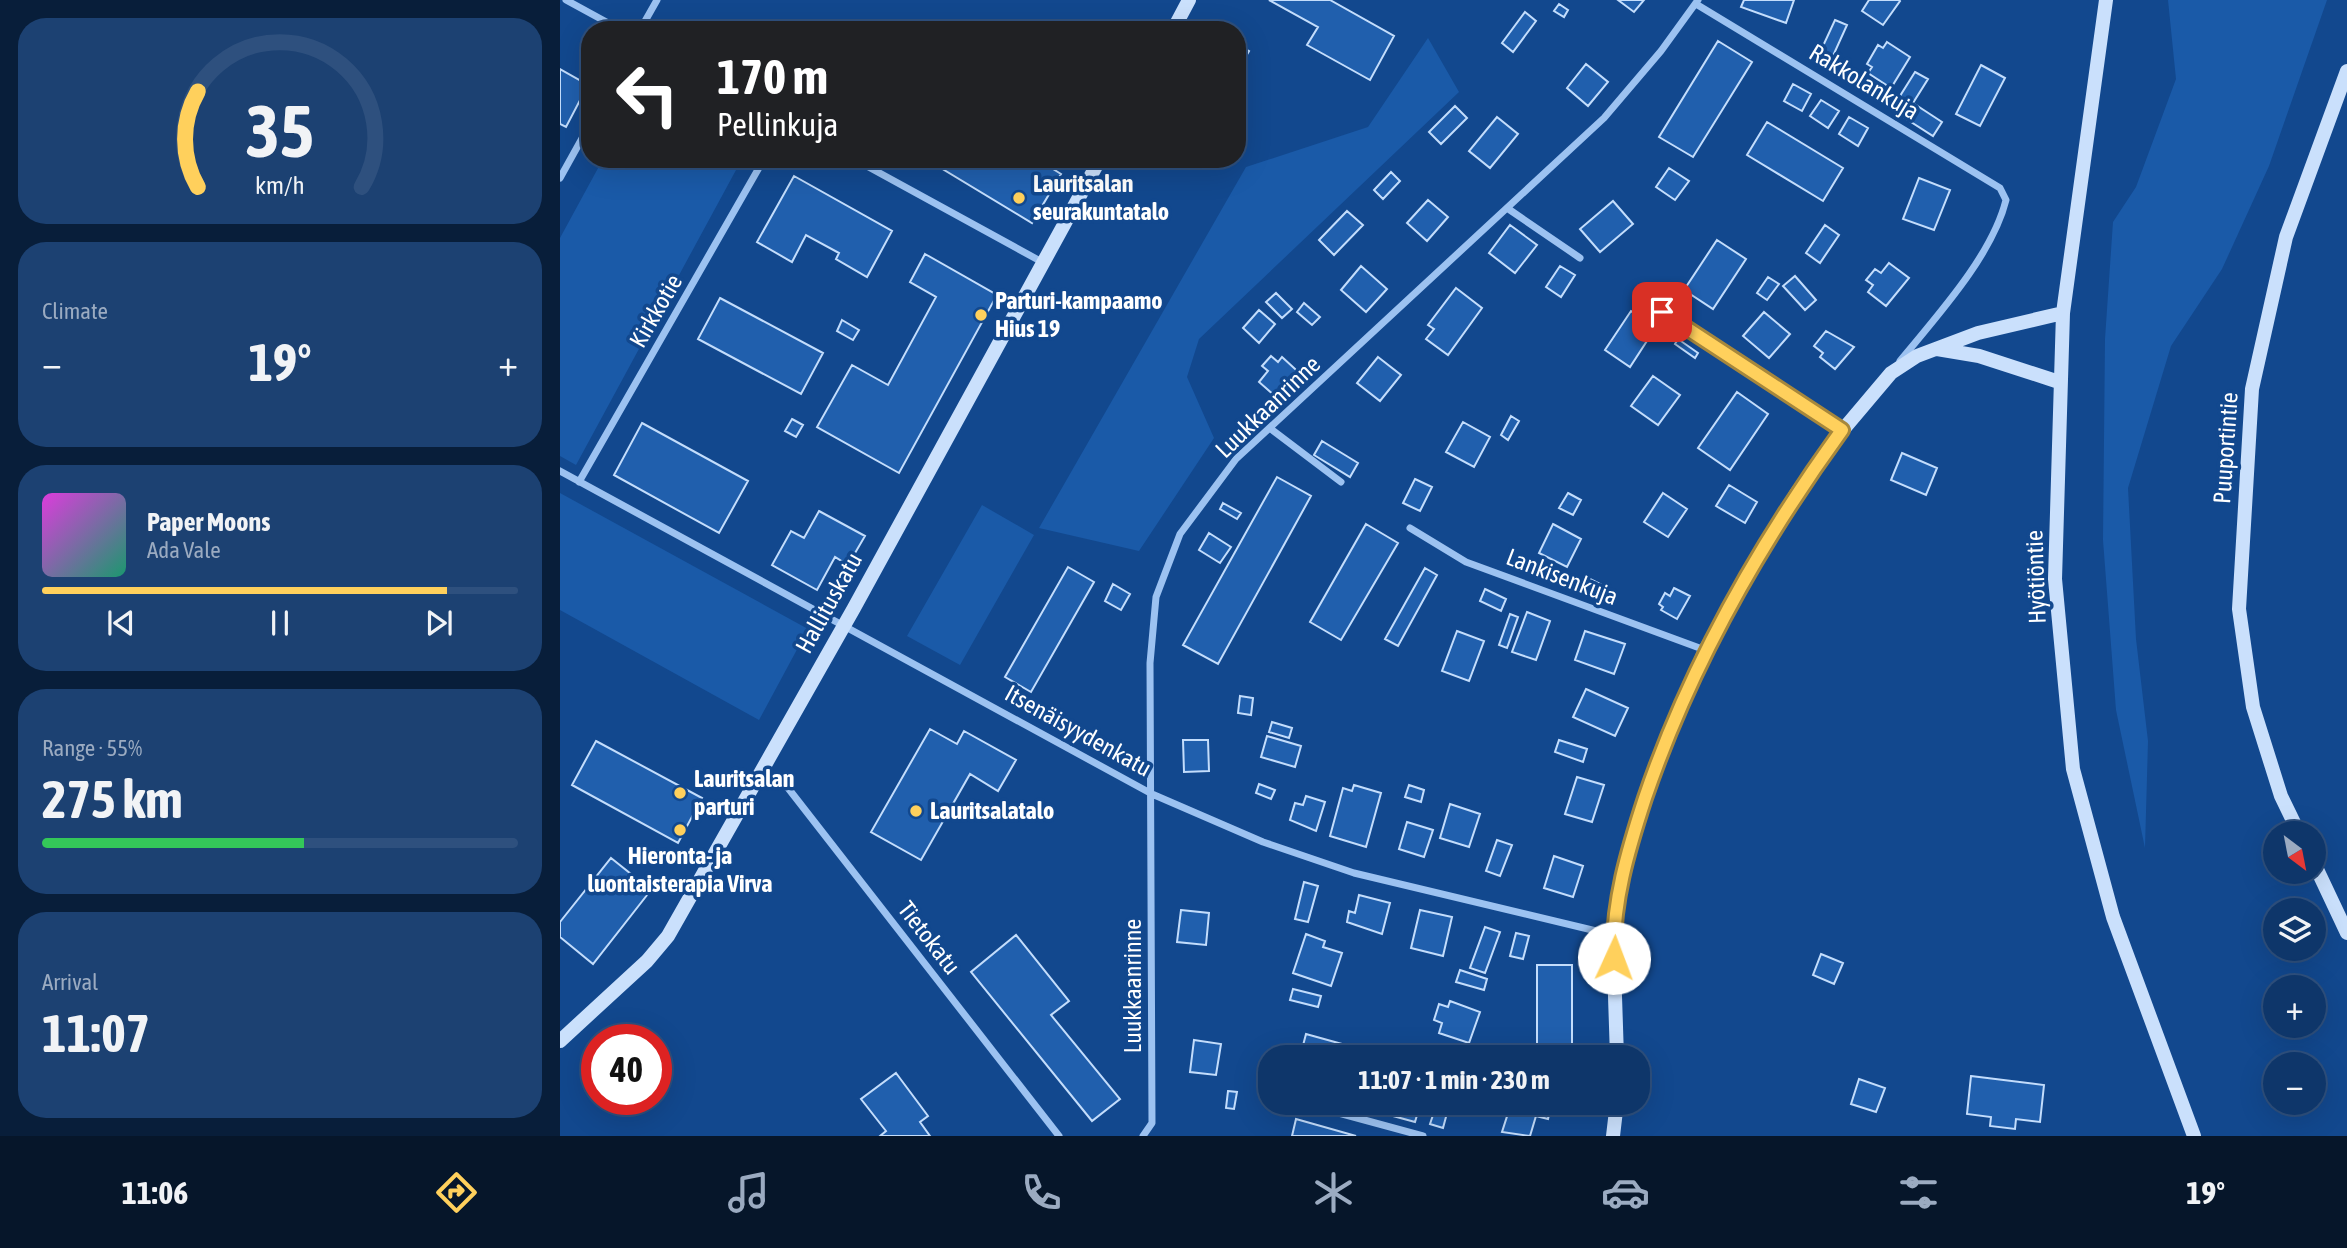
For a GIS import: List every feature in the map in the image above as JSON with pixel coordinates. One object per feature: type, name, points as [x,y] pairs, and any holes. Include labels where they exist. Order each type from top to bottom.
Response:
[{"type":"street","points":[[566,0],[604,21]]},
{"type":"street","points":[[645,21],[657,0]]},
{"type":"street","points":[[1178,21],[1189,0]]},
{"type":"street","name":"Hyötiöntie","points":[[2106,0],[2063,313],[2055,579],[2073,769],[2113,917],[2194,1136]]},
{"type":"street","name":"Rakkolankuja","points":[[1697,2],[2000,188],[2006,200],[2001,221],[1939,314],[1891,373]]},
{"type":"street","name":"Luukkaanrinne","points":[[1143,1136],[1152,1123],[1150,663],[1156,597],[1180,534],[1236,459],[1604,118],[1697,2]]},
{"type":"street","name":"Puuportintie","points":[[2293,821],[2281,796],[2253,706],[2239,609],[2252,389],[2286,237],[2347,71]]},
{"type":"street","points":[[560,177],[581,140]]},
{"type":"street","name":"Kirkkotie","points":[[579,482],[759,168]]},
{"type":"street","points":[[870,168],[1042,262]]},
{"type":"street","name":"Hallituskatu","points":[[560,1041],[647,961],[668,936],[762,772],[1095,168]]},
{"type":"street","points":[[1507,208],[1580,258]]},
{"type":"street","points":[[1639,296],[1842,430]]},
{"type":"street","points":[[1617,1045],[1613,935],[1626,857],[1657,765],[1705,650],[1796,494],[1842,430],[1891,373],[1936,349],[1978,333],[2063,313]]},
{"type":"street","points":[[1936,349],[1979,356],[2059,382]]},
{"type":"street","points":[[1271,429],[1341,482]]},
{"type":"street","name":"Itsenäisyydenkatu","points":[[560,471],[1152,794],[1263,842],[1354,873],[1613,935]]},
{"type":"street","name":"Lankisenkuja","points":[[1410,528],[1466,562],[1705,650]]},
{"type":"street","name":"Tietokatu","points":[[762,772],[788,788],[1059,1136]]},
{"type":"street","points":[[2324,884],[2347,933]]},
{"type":"street","points":[[1346,1115],[1423,1136]]},
{"type":"street","points":[[1613,1136],[1615,1115]]},
{"type":"shaded area","points":[[2168,0],[2327,0],[2269,166],[2222,269],[2171,346],[2128,488],[2136,639],[2148,741],[2145,848],[2116,710],[2103,540],[2105,339],[2113,222],[2136,187],[2176,79]]},
{"type":"shaded area","points":[[1428,38],[1459,92],[1199,339],[1187,377],[1214,438],[1139,551],[1039,528],[1246,167],[1368,127]]},
{"type":"shaded area","points":[[598,168],[737,168],[576,465],[560,456],[560,238]]},
{"type":"shaded area","points":[[560,493],[808,629],[759,720],[560,610]]},
{"type":"shaded area","points":[[982,505],[1034,535],[960,665],[907,636]]},
{"type":"building","points":[[1269,0],[1330,0],[1394,36],[1370,80],[1307,45],[1318,27]]},
{"type":"building","points":[[1618,0],[1644,0],[1634,12]]},
{"type":"building","points":[[1744,0],[1794,0],[1786,23],[1741,7]]},
{"type":"building","points":[[1869,0],[1900,1],[1883,25],[1862,11]]},
{"type":"building","points":[[1559,4],[1568,10],[1564,17],[1554,11]]},
{"type":"building","points":[[1525,12],[1536,21],[1513,52],[1502,43]]},
{"type":"building","points":[[1835,20],[1847,25],[1828,67],[1816,61]]},
{"type":"building","points":[[1718,41],[1752,62],[1693,157],[1659,137]]},
{"type":"building","points":[[1887,42],[1910,57],[1891,88],[1868,73],[1872,67],[1867,64],[1878,45],[1883,48]]},
{"type":"building","points":[[1586,64],[1608,82],[1588,106],[1567,88]]},
{"type":"building","points":[[1981,65],[2005,78],[1980,126],[1956,114]]},
{"type":"building","points":[[560,69],[581,81],[581,98],[566,127],[560,124]]},
{"type":"building","points":[[1915,72],[1928,79],[1913,103],[1942,122],[1933,136],[1897,113],[1905,99],[1900,96]]},
{"type":"building","points":[[1793,84],[1811,94],[1802,111],[1784,101]]},
{"type":"building","points":[[1821,100],[1839,111],[1828,128],[1810,116]]},
{"type":"building","points":[[1455,106],[1467,118],[1441,144],[1429,132]]},
{"type":"building","points":[[1497,117],[1518,134],[1490,168],[1469,151]]},
{"type":"building","points":[[1849,117],[1868,128],[1858,146],[1839,134]]},
{"type":"building","points":[[1767,122],[1843,168],[1823,201],[1747,155]]},
{"type":"building","name":"Lauritsalan seurakuntatalo","points":[[941,168],[1051,168],[1061,174],[1032,223]]},
{"type":"building","points":[[1669,168],[1689,181],[1675,200],[1656,187]]},
{"type":"building","points":[[1391,172],[1400,181],[1383,199],[1374,190]]},
{"type":"building","points":[[794,176],[892,231],[867,277],[836,259],[839,253],[806,235],[792,262],[757,242]]},
{"type":"building","points":[[1919,178],[1950,190],[1934,230],[1903,219]]},
{"type":"building","points":[[1428,200],[1448,217],[1427,241],[1407,223]]},
{"type":"building","points":[[1613,201],[1633,224],[1600,252],[1580,229]]},
{"type":"building","points":[[1347,211],[1363,225],[1334,255],[1319,240]]},
{"type":"building","points":[[1510,225],[1537,245],[1515,273],[1489,253]]},
{"type":"building","points":[[1825,225],[1839,235],[1820,263],[1806,253]]},
{"type":"building","points":[[1717,240],[1746,259],[1713,309],[1684,290]]},
{"type":"building","points":[[925,254],[997,295],[899,473],[817,427],[852,365],[888,385],[936,297],[910,282]]},
{"type":"building","points":[[1889,263],[1909,278],[1886,306],[1868,292],[1873,285],[1866,280],[1875,269],[1881,273]]},
{"type":"building","points":[[1361,266],[1387,289],[1366,312],[1341,290]]},
{"type":"building","points":[[1560,266],[1575,275],[1561,297],[1546,287]]},
{"type":"building","points":[[1795,276],[1816,300],[1805,310],[1783,286]]},
{"type":"building","points":[[1768,277],[1779,284],[1767,300],[1757,293]]},
{"type":"building","points":[[1456,288],[1482,308],[1448,355],[1426,339],[1434,329],[1428,325]]},
{"type":"building","points":[[1276,293],[1292,309],[1282,318],[1266,302]]},
{"type":"building","points":[[720,298],[823,353],[801,394],[698,339]]},
{"type":"building","points":[[1304,303],[1320,317],[1312,325],[1297,312]]},
{"type":"building","points":[[1259,310],[1275,324],[1259,343],[1243,328]]},
{"type":"building","points":[[1631,311],[1656,327],[1630,367],[1605,350]]},
{"type":"building","points":[[1764,312],[1790,334],[1769,358],[1743,336]]},
{"type":"building","points":[[842,320],[859,330],[853,340],[837,331]]},
{"type":"building","points":[[1826,331],[1854,347],[1835,369],[1820,357],[1823,353],[1814,346]]},
{"type":"building","points":[[1678,339],[1698,353],[1695,358],[1675,344]]},
{"type":"building","points":[[1271,356],[1278,362],[1282,357],[1306,379],[1284,404],[1259,382],[1268,371],[1262,366]]},
{"type":"building","points":[[1378,357],[1401,375],[1380,401],[1357,383]]},
{"type":"building","points":[[1653,376],[1680,395],[1658,425],[1631,406]]},
{"type":"building","points":[[1737,392],[1768,414],[1730,470],[1698,448]]},
{"type":"building","points":[[1511,416],[1519,421],[1508,440],[1501,435]]},
{"type":"building","points":[[792,419],[803,425],[796,437],[785,431]]},
{"type":"building","points":[[1463,422],[1490,437],[1474,467],[1446,452]]},
{"type":"building","points":[[642,423],[748,481],[719,533],[614,475]]},
{"type":"building","points":[[1322,441],[1358,463],[1350,477],[1314,455]]},
{"type":"building","points":[[1902,453],[1937,468],[1926,495],[1891,480]]},
{"type":"building","points":[[1277,477],[1311,496],[1218,664],[1183,645]]},
{"type":"building","points":[[1415,479],[1432,487],[1420,511],[1403,503]]},
{"type":"building","points":[[1729,485],[1757,502],[1745,523],[1716,506]]},
{"type":"building","points":[[1568,493],[1581,500],[1573,515],[1559,508]]},
{"type":"building","points":[[1663,493],[1687,509],[1668,537],[1644,522]]},
{"type":"building","points":[[1223,503],[1241,513],[1237,519],[1220,509]]},
{"type":"building","points":[[819,511],[865,536],[848,565],[835,557],[817,590],[772,565],[791,531],[804,538]]},
{"type":"building","points":[[1366,524],[1398,543],[1341,640],[1310,622]]},
{"type":"building","points":[[1553,524],[1581,539],[1567,567],[1539,553]]},
{"type":"building","points":[[1209,533],[1231,547],[1220,563],[1199,550]]},
{"type":"building","points":[[1068,567],[1094,582],[1031,692],[1005,677]]},
{"type":"building","points":[[1425,568],[1437,575],[1398,646],[1385,639]]},
{"type":"building","points":[[1584,576],[1604,586],[1600,595],[1579,585]]},
{"type":"building","points":[[1113,584],[1130,594],[1121,610],[1105,601]]},
{"type":"building","points":[[1674,588],[1690,596],[1677,619],[1661,610],[1663,607],[1659,604],[1665,593],[1670,596]]},
{"type":"building","points":[[1485,589],[1506,599],[1501,611],[1480,601]]},
{"type":"building","points":[[1527,612],[1550,621],[1536,660],[1512,652]]},
{"type":"building","points":[[1510,614],[1518,617],[1507,648],[1499,645]]},
{"type":"building","points":[[1457,631],[1484,641],[1469,681],[1442,671]]},
{"type":"building","points":[[1585,631],[1625,644],[1614,674],[1575,660]]},
{"type":"building","points":[[1586,689],[1628,708],[1615,736],[1573,717]]},
{"type":"building","points":[[1240,696],[1253,698],[1251,715],[1238,713]]},
{"type":"building","points":[[1272,722],[1292,728],[1289,738],[1269,732]]},
{"type":"building","name":"Lauritsalatalo","points":[[930,729],[957,744],[964,731],[1016,760],[998,791],[970,774],[921,860],[871,832]]},
{"type":"building","points":[[1267,736],[1301,746],[1295,767],[1261,757]]},
{"type":"building","points":[[1183,740],[1208,740],[1209,771],[1184,772]]},
{"type":"building","points":[[1559,740],[1587,749],[1583,762],[1555,752]]},
{"type":"building","points":[[596,741],[702,798],[678,843],[572,785]]},
{"type":"building","points":[[1577,777],[1604,785],[1592,822],[1565,814]]},
{"type":"building","points":[[1259,784],[1275,790],[1271,799],[1256,793]]},
{"type":"building","points":[[1354,785],[1381,793],[1366,847],[1330,836],[1343,788],[1352,791]]},
{"type":"building","points":[[1409,785],[1424,790],[1421,802],[1405,797]]},
{"type":"building","points":[[1306,796],[1325,802],[1316,831],[1290,820],[1295,803],[1303,805]]},
{"type":"building","points":[[1450,804],[1480,814],[1469,847],[1440,838]]},
{"type":"building","points":[[1407,822],[1433,830],[1424,857],[1399,849]]},
{"type":"building","points":[[1497,840],[1512,845],[1500,876],[1486,871]]},
{"type":"building","points":[[1554,856],[1583,866],[1573,897],[1544,888]]},
{"type":"building","points":[[611,858],[651,890],[593,964],[560,937],[560,922]]},
{"type":"building","points":[[1304,882],[1318,886],[1308,922],[1295,919]]},
{"type":"building","points":[[1359,895],[1390,903],[1382,934],[1347,922],[1349,911],[1355,913]]},
{"type":"building","points":[[1181,910],[1209,913],[1206,945],[1177,942]]},
{"type":"building","points":[[1420,910],[1452,917],[1443,956],[1411,948]]},
{"type":"building","points":[[1485,927],[1500,932],[1485,973],[1470,968]]},
{"type":"building","points":[[1516,933],[1529,936],[1523,959],[1510,956]]},
{"type":"building","points":[[1306,934],[1325,941],[1323,947],[1342,953],[1331,986],[1293,973]]},
{"type":"building","points":[[1016,935],[1069,1001],[1051,1015],[1120,1099],[1092,1121],[971,972]]},
{"type":"building","points":[[1821,954],[1843,963],[1834,984],[1813,975]]},
{"type":"building","points":[[1537,965],[1572,965],[1572,1045],[1537,1045]]},
{"type":"building","points":[[1460,970],[1487,979],[1484,990],[1456,982]]},
{"type":"building","points":[[1293,989],[1321,996],[1318,1007],[1290,1000]]},
{"type":"building","points":[[1450,1001],[1480,1012],[1469,1043],[1439,1033],[1442,1023],[1434,1020],[1439,1004],[1448,1007]]},
{"type":"building","points":[[1306,1034],[1346,1045],[1303,1045]]},
{"type":"building","points":[[1194,1040],[1221,1044],[1216,1075],[1190,1072]]},
{"type":"building","points":[[896,1073],[928,1116],[920,1122],[930,1136],[880,1136],[886,1131],[861,1099]]},
{"type":"building","points":[[1971,1076],[2044,1085],[2040,1122],[2016,1119],[2015,1129],[1990,1126],[1991,1117],[1967,1114]]},
{"type":"building","points":[[1859,1079],[1885,1088],[1876,1112],[1851,1104]]},
{"type":"building","points":[[1228,1091],[1237,1092],[1234,1109],[1226,1108]]},
{"type":"building","points":[[1393,1115],[1417,1115],[1415,1122]]},
{"type":"building","points":[[1433,1115],[1446,1115],[1443,1128],[1430,1124]]},
{"type":"building","points":[[1507,1115],[1549,1115],[1548,1119],[1536,1116],[1530,1136],[1502,1132]]},
{"type":"building","points":[[1296,1119],[1356,1136],[1292,1136]]},
{"type":"place","name":"Lauritsalan seurakuntatalo","points":[[1019,198]]},
{"type":"place","name":"Parturi-kampaamo Hius 19","points":[[981,315]]},
{"type":"place","name":"Lauritsalan parturi","points":[[680,793]]},
{"type":"place","name":"Lauritsalatalo","points":[[916,811]]},
{"type":"place","name":"Hieronta- ja luontaisterapia Virva","points":[[680,830]]},
{"type":"route","points":[[1614,958],[1613,935],[1626,857],[1657,765],[1694,675],[1705,650],[1796,494],[1842,430],[1662,312]]}]
